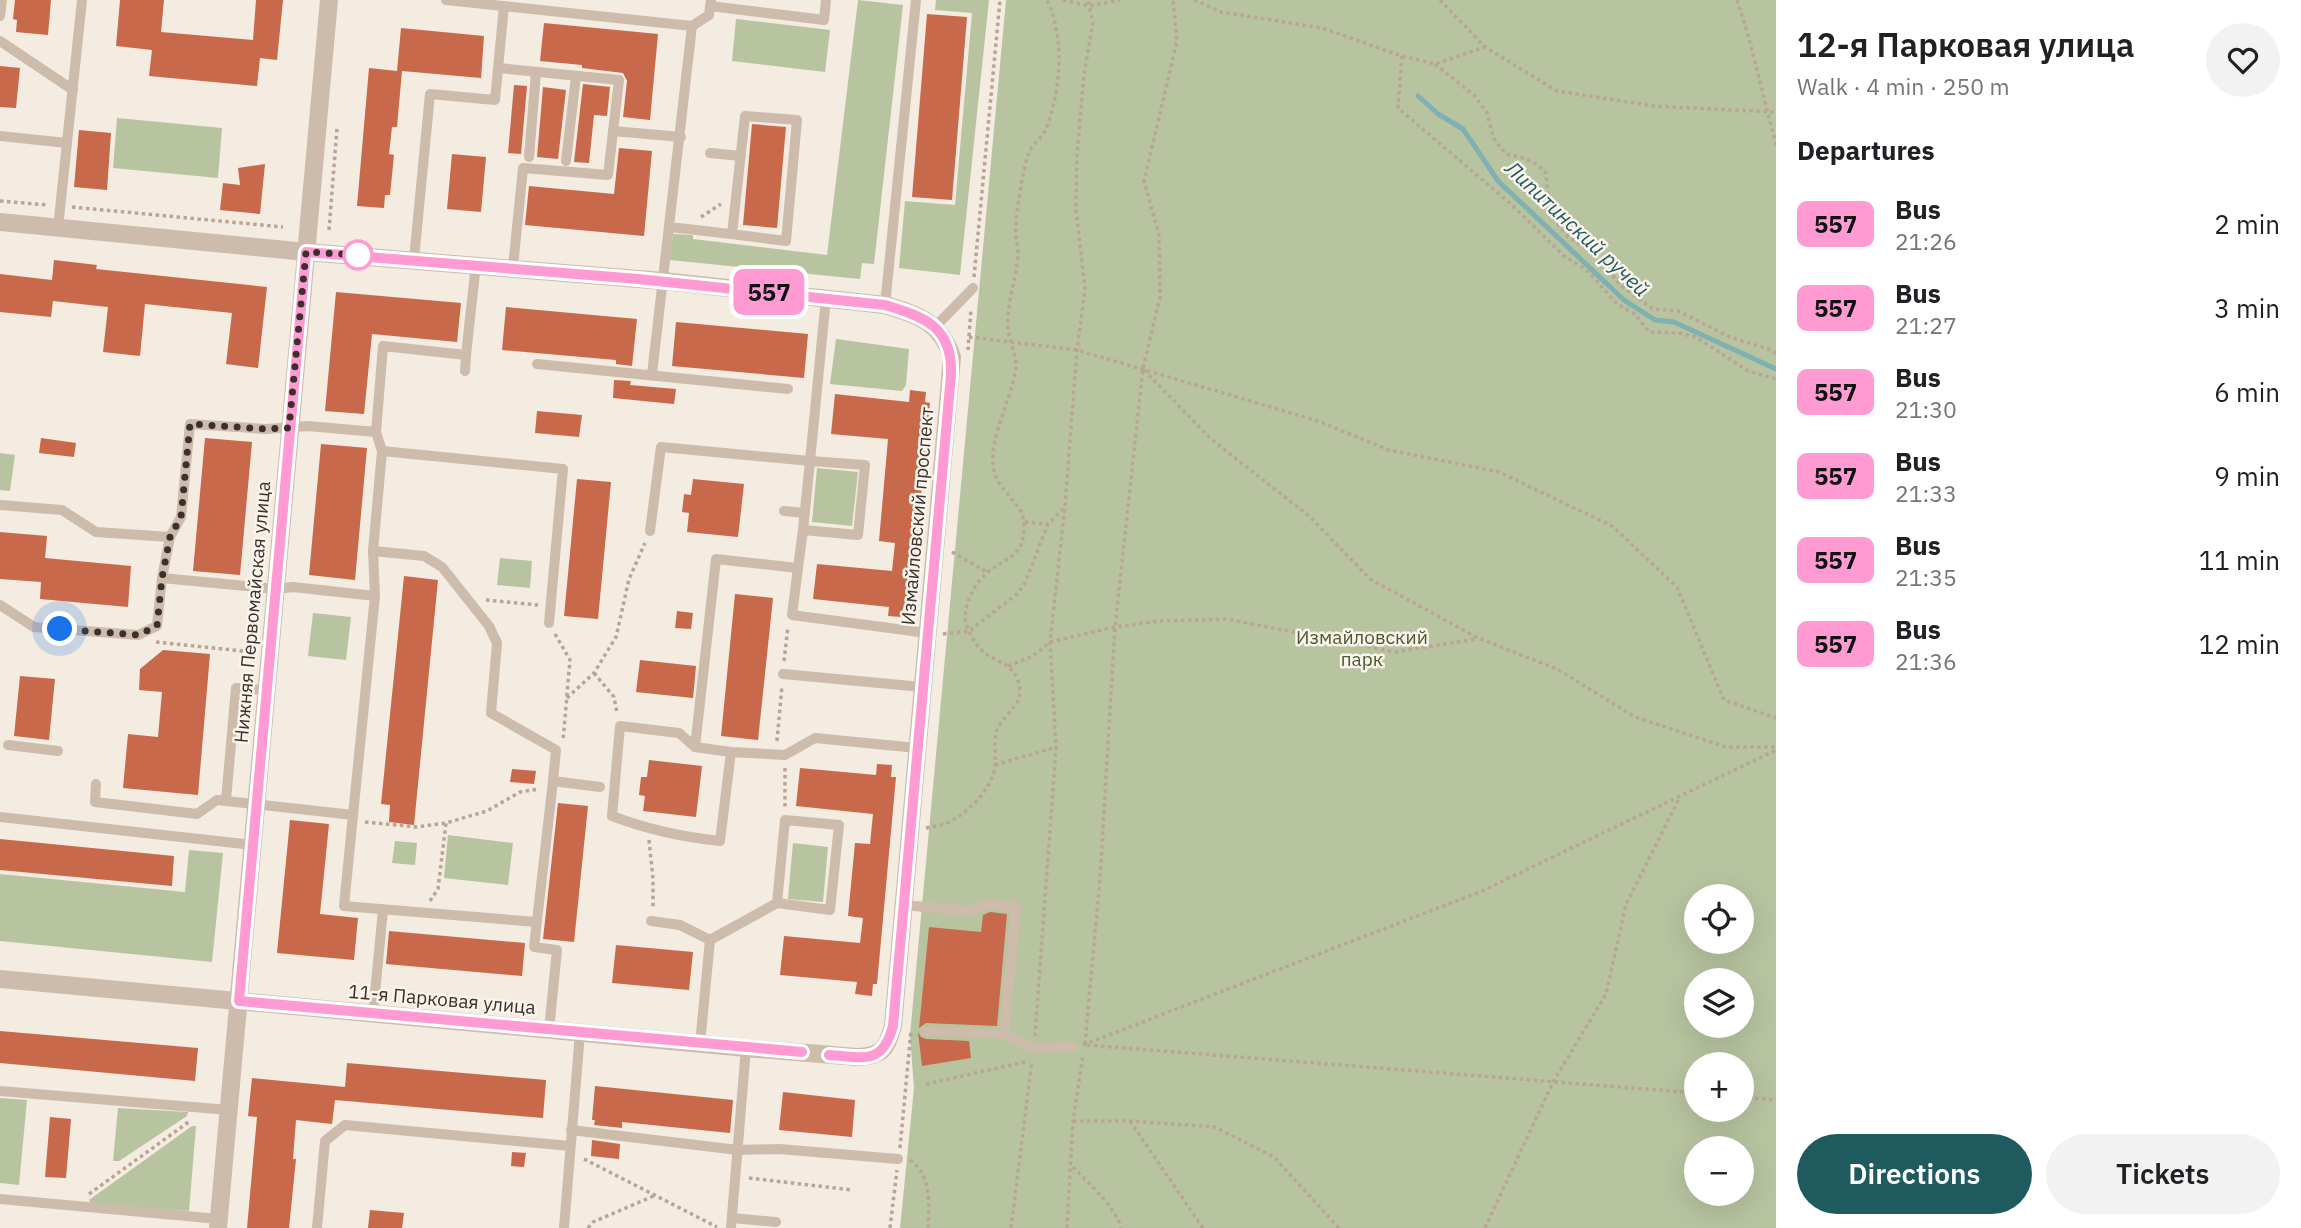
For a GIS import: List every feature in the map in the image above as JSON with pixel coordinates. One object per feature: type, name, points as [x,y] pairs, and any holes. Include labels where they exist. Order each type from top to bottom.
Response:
[{"type":"street","name":"Нижняя Первомайская улица","points":[[219,1223],[329,0]]},
{"type":"street","points":[[0,222],[306,252],[513,267],[826,298],[885,305],[915,314],[935,327]]},
{"type":"street","name":"Измайловский проспект","points":[[880,1053],[888,1042],[893,1026],[952,366],[947,344],[935,327]]},
{"type":"street","name":"11-я Парковая улица","points":[[0,979],[746,1048],[857,1057],[880,1053]]},
{"type":"lane","points":[[0,16],[2,0]]},
{"type":"lane","points":[[58,228],[82,0]]},
{"type":"lane","points":[[446,0],[692,26],[709,15],[710,3],[824,20],[826,0]]},
{"type":"lane","points":[[885,305],[915,0]]},
{"type":"lane","points":[[414,259],[430,94],[495,100],[504,6]]},
{"type":"lane","points":[[652,374],[692,26]]},
{"type":"lane","points":[[0,41],[73,90]]},
{"type":"lane","points":[[499,68],[619,80],[608,175],[523,169],[513,267]]},
{"type":"lane","points":[[529,157],[536,72]]},
{"type":"lane","points":[[566,161],[576,76]]},
{"type":"lane","points":[[669,227],[786,241],[797,120],[745,116],[732,234]]},
{"type":"lane","points":[[613,131],[681,137]]},
{"type":"lane","points":[[0,136],[23,143],[67,143]]},
{"type":"lane","points":[[710,153],[741,156]]},
{"type":"lane","points":[[465,371],[475,264]]},
{"type":"lane","points":[[935,327],[973,288]]},
{"type":"lane","points":[[826,298],[792,615],[927,633]]},
{"type":"lane","points":[[467,355],[383,346],[376,432],[382,452],[373,551],[375,596],[344,906],[536,922]]},
{"type":"lane","points":[[537,364],[788,388]]},
{"type":"lane","points":[[0,605],[34,627],[138,635],[157,626],[170,537],[181,517],[190,424],[266,429],[307,426],[376,432]]},
{"type":"lane","points":[[650,531],[660,447],[865,465],[858,534],[803,530]]},
{"type":"lane","points":[[382,452],[562,469],[549,623]]},
{"type":"lane","points":[[0,505],[62,510],[96,532],[170,537]]},
{"type":"lane","points":[[784,512],[805,513]]},
{"type":"lane","points":[[373,551],[424,556],[442,567],[489,626],[498,643],[491,713],[556,750],[534,947],[557,950],[549,1030]]},
{"type":"lane","points":[[695,747],[716,559],[798,568]]},
{"type":"lane","points":[[162,578],[375,596]]},
{"type":"lane","points":[[783,674],[922,687]]},
{"type":"lane","points":[[226,800],[236,688],[267,690]]},
{"type":"lane","points":[[732,752],[720,841],[686,838],[648,830],[612,817],[620,726],[679,733],[695,747],[732,752],[785,755],[814,738],[917,748]]},
{"type":"lane","points":[[8,746],[58,751]]},
{"type":"lane","points":[[96,784],[95,802],[197,814],[217,800],[226,800],[353,817]]},
{"type":"lane","points":[[552,784],[600,787]]},
{"type":"lane","points":[[0,817],[253,845]]},
{"type":"lane","points":[[710,940],[777,903],[830,910],[839,825],[785,820],[777,903]]},
{"type":"lane","points":[[903,905],[970,911],[989,904],[1016,906],[1004,1034]]},
{"type":"lane","points":[[373,1013],[383,910]]},
{"type":"lane","points":[[651,921],[680,925],[710,940]]},
{"type":"lane","points":[[700,1044],[710,940]]},
{"type":"lane","points":[[926,1031],[1004,1034],[1034,1048],[1072,1048]]},
{"type":"lane","points":[[564,1228],[580,1033]]},
{"type":"lane","points":[[746,1048],[732,1223],[776,1222]]},
{"type":"lane","points":[[0,1091],[229,1110]]},
{"type":"lane","points":[[317,1228],[325,1142],[345,1125],[570,1149]]},
{"type":"lane","points":[[572,1130],[738,1150],[779,1149],[898,1159]]},
{"type":"lane","points":[[0,1199],[219,1223]]},
{"type":"path","points":[[973,288],[1000,0]]},
{"type":"path","points":[[909,834],[950,822],[978,800],[994,773],[996,730],[1019,702],[1020,689],[1016,675],[1008,666],[983,652],[965,619],[970,594],[987,572],[1014,556],[1023,542],[1024,522],[1019,507],[1002,489],[993,466],[997,434],[1017,358],[1010,342],[1007,324],[1018,255],[1016,228],[1028,153],[1045,132],[1054,101],[1059,52],[1053,13],[1046,0]]},
{"type":"path","points":[[1063,0],[1089,6],[1120,0]]},
{"type":"path","points":[[1034,1048],[1056,747],[1050,642],[1065,506],[1077,350],[1086,289],[1076,210],[1077,154],[1084,74],[1093,23],[1088,0]]},
{"type":"path","points":[[1067,1228],[1073,1121],[1085,1044],[1100,879],[1115,626],[1143,368],[1160,297],[1159,235],[1144,181],[1177,41],[1172,0]]},
{"type":"path","points":[[1194,0],[1221,12],[1322,28],[1402,56],[1435,64],[1475,96],[1488,113],[1494,139],[1506,154],[1524,158],[1546,173],[1549,213],[1568,237],[1596,254],[1620,285],[1653,309],[1678,311],[1730,337],[1772,350],[1776,354]]},
{"type":"path","points":[[1440,0],[1485,47],[1557,91],[1654,106],[1776,112]]},
{"type":"path","points":[[1737,0],[1776,145]]},
{"type":"path","points":[[1435,64],[1485,47]]},
{"type":"path","points":[[1402,56],[1398,108],[1512,205],[1564,256],[1588,271],[1616,304],[1635,314],[1650,332],[1696,337],[1748,371],[1776,379]]},
{"type":"path","points":[[685,228],[737,193]]},
{"type":"path","points":[[0,201],[283,227]]},
{"type":"path","points":[[969,337],[1077,350],[1318,421],[1390,450],[1499,472],[1612,526],[1677,587],[1724,700],[1776,718]]},
{"type":"path","points":[[1143,368],[1211,439],[1309,516],[1370,579],[1478,638],[1557,668],[1635,717],[1726,747],[1776,748]]},
{"type":"path","points":[[927,633],[970,631],[1017,594],[1025,583],[1048,524],[1065,506]]},
{"type":"path","points":[[1024,522],[1048,524]]},
{"type":"path","points":[[567,698],[594,673],[616,637],[629,579],[650,531]]},
{"type":"path","points":[[950,551],[987,572]]},
{"type":"path","points":[[467,598],[551,606]]},
{"type":"path","points":[[1008,666],[1032,656],[1050,642],[1115,626],[1159,621],[1227,619],[1395,652],[1478,638]]},
{"type":"path","points":[[549,623],[570,660],[563,746]]},
{"type":"path","points":[[785,820],[785,755],[776,739],[788,625]]},
{"type":"path","points":[[138,635],[163,644],[252,652]]},
{"type":"path","points":[[594,673],[614,697],[620,726]]},
{"type":"path","points":[[995,765],[1056,747]]},
{"type":"path","points":[[1085,1044],[1482,891],[1776,748]]},
{"type":"path","points":[[353,817],[417,827],[446,823],[487,811],[520,792],[552,784]]},
{"type":"path","points":[[1485,1228],[1553,1082],[1606,994],[1626,904],[1681,796]]},
{"type":"path","points":[[422,913],[438,889],[446,823]]},
{"type":"path","points":[[648,830],[653,879],[651,921]]},
{"type":"path","points":[[1085,1044],[1684,1092]]},
{"type":"path","points":[[926,1084],[1040,1058]]},
{"type":"path","points":[[1011,1228],[1032,1060]]},
{"type":"path","points":[[1754,1098],[1776,1100]]},
{"type":"path","points":[[73,1206],[208,1108]]},
{"type":"path","points":[[1073,1121],[1130,1121],[1215,1127],[1274,1157],[1339,1228]]},
{"type":"path","points":[[1130,1121],[1203,1228]]},
{"type":"path","points":[[570,1149],[719,1228]]},
{"type":"path","points":[[898,1159],[912,1160],[924,1175],[929,1192],[928,1228]]},
{"type":"path","points":[[1071,1166],[1100,1195],[1121,1228]]},
{"type":"path","points":[[736,1176],[852,1190]]},
{"type":"path","points":[[588,1228],[593,1222],[656,1195]]},
{"type":"green space","points":[[858,0],[903,5],[874,264],[862,263],[860,279],[670,260],[673,234],[693,235],[693,239],[827,255]]},
{"type":"green space","points":[[936,0],[989,0],[960,275],[899,268],[905,201],[955,205],[972,13],[935,10]]},
{"type":"green space","name":"Измайловский парк","points":[[1006,0],[1776,0],[1776,1228],[900,1228],[914,1088],[910,1035]]},
{"type":"green space","points":[[736,19],[830,30],[825,72],[732,61]]},
{"type":"green space","points":[[117,118],[222,128],[218,178],[113,168]]},
{"type":"green space","points":[[836,339],[909,349],[906,385],[902,391],[830,384]]},
{"type":"green space","points":[[0,453],[15,455],[10,491],[0,490]]},
{"type":"green space","points":[[817,468],[858,472],[852,526],[812,522]]},
{"type":"green space","points":[[500,558],[532,561],[530,588],[497,585]]},
{"type":"green space","points":[[313,613],[351,617],[346,660],[308,656]]},
{"type":"green space","points":[[448,835],[513,843],[508,885],[444,878]]},
{"type":"green space","points":[[395,841],[417,843],[415,865],[392,863]]},
{"type":"green space","points":[[793,843],[828,847],[823,902],[788,899]]},
{"type":"green space","points":[[189,850],[223,853],[212,962],[0,941],[0,874],[185,892]]},
{"type":"green space","points":[[0,1098],[27,1100],[19,1185],[0,1183]]},
{"type":"green space","points":[[118,1108],[188,1112],[187,1116],[119,1161],[113,1161]]},
{"type":"green space","points":[[192,1126],[196,1126],[189,1211],[92,1204],[89,1200]]},
{"type":"building","points":[[15,0],[51,0],[48,35],[16,32],[17,20],[13,19]]},
{"type":"building","points":[[120,0],[164,0],[161,32],[253,40],[256,0],[283,0],[277,60],[260,58],[257,86],[149,76],[152,50],[116,46]]},
{"type":"building","points":[[927,14],[967,17],[952,200],[912,197]]},
{"type":"building","points":[[544,23],[658,34],[650,120],[623,117],[627,81],[623,73],[540,61]]},
{"type":"building","points":[[401,28],[484,36],[481,78],[402,71],[397,127],[392,127],[389,154],[394,155],[390,195],[385,195],[384,208],[357,206],[369,68],[397,71]]},
{"type":"building","points":[[0,66],[20,68],[16,108],[0,107]]},
{"type":"building","points":[[583,84],[610,87],[607,116],[594,115],[589,163],[574,162]]},
{"type":"building","points":[[514,85],[527,86],[521,154],[508,153]]},
{"type":"building","points":[[543,87],[566,90],[558,159],[537,157]]},
{"type":"building","points":[[752,124],[786,127],[777,228],[743,225]]},
{"type":"building","points":[[79,130],[111,133],[107,190],[74,187]]},
{"type":"building","points":[[619,148],[652,151],[644,236],[525,225],[529,186],[614,194]]},
{"type":"building","points":[[452,154],[486,157],[481,212],[447,209]]},
{"type":"building","points":[[265,164],[260,214],[220,210],[223,183],[240,185],[238,168]]},
{"type":"building","points":[[54,260],[97,265],[96,269],[267,287],[258,368],[226,364],[232,313],[145,304],[140,356],[103,352],[108,307],[53,301],[51,317],[0,312],[0,274],[52,280]]},
{"type":"building","points":[[336,292],[461,303],[457,342],[372,334],[364,414],[325,411]]},
{"type":"building","points":[[506,307],[637,319],[632,366],[616,364],[616,360],[502,350]]},
{"type":"building","points":[[676,322],[808,334],[804,378],[672,366]]},
{"type":"building","points":[[614,380],[631,381],[630,385],[676,389],[674,404],[613,398]]},
{"type":"building","points":[[910,390],[926,392],[925,402],[930,403],[910,609],[903,608],[902,617],[888,616],[889,607],[813,599],[817,564],[892,571],[895,543],[879,541],[888,439],[831,434],[835,394],[909,402]]},
{"type":"building","points":[[537,411],[582,415],[579,437],[535,433]]},
{"type":"building","points":[[41,438],[76,443],[74,457],[39,453]]},
{"type":"building","points":[[205,438],[252,442],[240,575],[193,571]]},
{"type":"building","points":[[321,444],[367,448],[355,580],[309,575]]},
{"type":"building","points":[[577,479],[611,482],[598,619],[564,616]]},
{"type":"building","points":[[693,479],[744,484],[738,537],[687,532],[689,513],[682,512],[684,494],[691,495]]},
{"type":"building","points":[[0,532],[47,536],[45,558],[131,566],[128,607],[40,599],[41,582],[0,579]]},
{"type":"building","points":[[404,576],[438,580],[414,825],[389,822],[390,805],[381,804]]},
{"type":"building","points":[[735,594],[773,598],[758,740],[721,736]]},
{"type":"building","points":[[677,611],[693,613],[691,629],[675,628]]},
{"type":"building","points":[[163,650],[210,654],[198,795],[123,788],[128,734],[158,737],[162,692],[139,690],[140,669]]},
{"type":"building","points":[[640,660],[696,666],[693,698],[636,692]]},
{"type":"building","points":[[20,676],[55,679],[49,740],[14,736]]},
{"type":"building","points":[[649,760],[702,766],[696,817],[643,811],[645,796],[639,795],[641,777],[647,777]]},
{"type":"building","points":[[877,764],[892,765],[891,777],[896,777],[877,984],[873,984],[872,996],[855,994],[857,982],[780,975],[784,936],[860,943],[863,918],[848,916],[855,843],[870,844],[873,814],[796,806],[800,768],[876,775]]},
{"type":"building","points":[[512,769],[536,771],[534,784],[510,782]]},
{"type":"building","points":[[558,803],[588,806],[574,942],[543,939]]},
{"type":"building","points":[[290,820],[329,824],[320,914],[358,918],[354,960],[277,953]]},
{"type":"building","points":[[0,839],[174,856],[172,886],[0,870]]},
{"type":"building","points":[[990,912],[1007,914],[997,1026],[926,1023],[919,1028],[929,927],[981,932],[983,915]]},
{"type":"building","points":[[389,931],[525,943],[522,976],[386,964]]},
{"type":"building","points":[[616,945],[693,952],[689,990],[612,983]]},
{"type":"building","points":[[0,1031],[198,1048],[195,1081],[0,1063]]},
{"type":"building","points":[[918,1032],[926,1039],[969,1041],[971,1058],[922,1066]]},
{"type":"building","points":[[347,1063],[546,1080],[543,1118],[335,1100],[332,1124],[296,1120],[293,1159],[296,1159],[289,1228],[247,1228],[257,1117],[248,1116],[252,1078],[345,1087]]},
{"type":"building","points":[[595,1086],[733,1100],[730,1133],[622,1122],[622,1128],[594,1125],[595,1120],[592,1120]]},
{"type":"building","points":[[783,1092],[855,1100],[852,1137],[779,1130]]},
{"type":"building","points":[[50,1117],[71,1119],[66,1178],[45,1177]]},
{"type":"building","points":[[592,1140],[620,1144],[619,1159],[591,1156]]},
{"type":"building","points":[[512,1152],[526,1153],[524,1167],[511,1166]]},
{"type":"building","points":[[370,1210],[404,1213],[402,1228],[368,1228]]},
{"type":"waterway","name":"Липитинский ручей","points":[[1418,96],[1438,114],[1463,129],[1498,181],[1624,300],[1655,320],[1674,322],[1776,369]]},
{"type":"bus line","name":"557","points":[[802,1052],[239,1001],[306,252],[638,279],[885,305],[915,314],[935,327],[947,344],[952,358],[951,375],[893,1026],[888,1042],[880,1053],[857,1057],[829,1055]]},
{"type":"route","points":[[60,629],[138,635],[157,626],[170,537],[181,517],[190,424],[289,428],[306,252],[358,255]]}]
